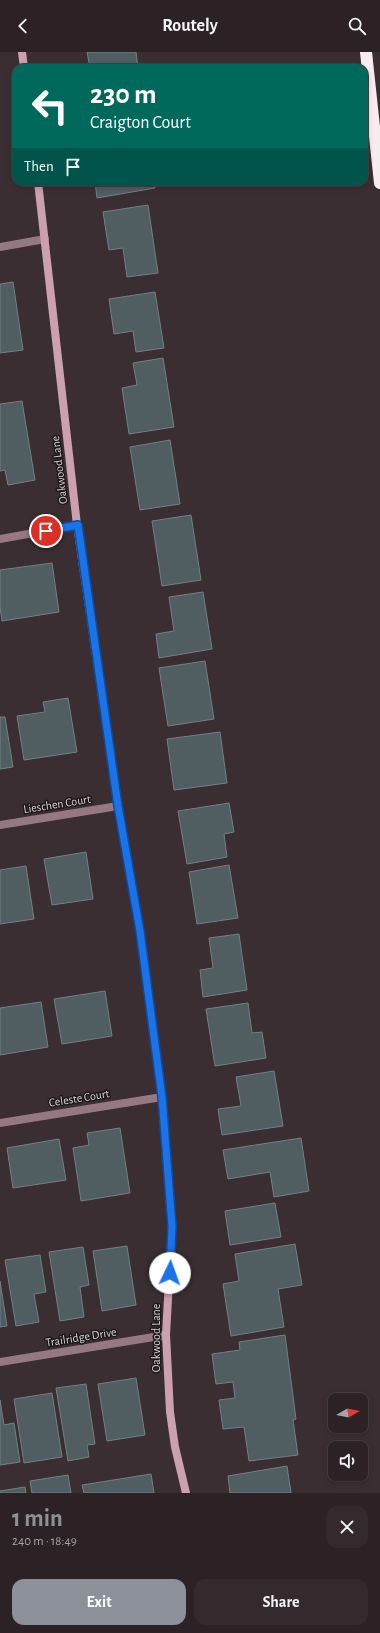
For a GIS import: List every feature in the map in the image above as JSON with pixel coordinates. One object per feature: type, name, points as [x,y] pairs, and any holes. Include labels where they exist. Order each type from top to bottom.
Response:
[{"type":"highway","points":[[366,52],[367,64]]},
{"type":"highway","points":[[368,71],[380,183]]},
{"type":"street","points":[[22,52],[24,64]]},
{"type":"street","name":"Oakwood Lane","points":[[38,186],[78,525],[118,806],[140,931],[162,1097],[172,1226],[166,1335],[170,1412],[175,1447],[186,1493]]},
{"type":"street","points":[[0,247],[45,239]]},
{"type":"street","points":[[0,539],[78,525]]},
{"type":"street","name":"Lieschen Court","points":[[0,825],[118,806]]},
{"type":"street","name":"Celeste Court","points":[[0,1123],[162,1097]]},
{"type":"street","name":"Trailridge Drive","points":[[0,1362],[166,1335]]},
{"type":"building","points":[[87,52],[136,52],[138,64],[89,64]]},
{"type":"building","points":[[96,186],[155,186],[155,188],[97,198]]},
{"type":"building","points":[[148,205],[158,273],[127,277],[123,248],[109,250],[103,212]]},
{"type":"building","points":[[13,282],[23,350],[0,353],[0,284]]},
{"type":"building","points":[[155,292],[164,348],[136,352],[133,331],[114,334],[109,299]]},
{"type":"building","points":[[163,358],[174,427],[129,434],[122,388],[137,385],[133,363]]},
{"type":"building","points":[[22,401],[35,480],[8,485],[5,470],[0,471],[0,404]]},
{"type":"building","points":[[170,440],[180,504],[140,510],[130,447]]},
{"type":"building","points":[[191,515],[201,580],[162,586],[152,521]]},
{"type":"building","points":[[52,563],[59,612],[2,621],[0,607],[0,570]]},
{"type":"building","points":[[203,592],[212,649],[159,658],[156,634],[174,631],[169,597]]},
{"type":"building","points":[[205,661],[214,719],[168,726],[159,668]]},
{"type":"building","points":[[68,698],[77,752],[24,760],[17,716],[45,712],[43,702]]},
{"type":"building","points":[[0,717],[5,717],[13,767],[0,769]]},
{"type":"building","points":[[220,732],[227,783],[174,790],[167,739]]},
{"type":"building","points":[[229,803],[234,832],[224,834],[227,857],[187,864],[178,811]]},
{"type":"building","points":[[86,852],[93,899],[52,905],[44,859]]},
{"type":"building","points":[[229,865],[238,918],[197,924],[189,872]]},
{"type":"building","points":[[26,866],[34,919],[0,924],[0,870]]},
{"type":"building","points":[[239,934],[247,990],[203,997],[200,970],[213,968],[209,938]]},
{"type":"building","points":[[105,991],[112,1036],[62,1044],[54,999]]},
{"type":"building","points":[[41,1002],[48,1047],[0,1055],[0,1008]]},
{"type":"building","points":[[248,1003],[252,1033],[262,1032],[266,1058],[215,1066],[206,1009]]},
{"type":"building","points":[[274,1071],[283,1126],[222,1135],[218,1109],[241,1106],[236,1077]]},
{"type":"building","points":[[120,1128],[130,1193],[81,1201],[73,1148],[89,1145],[87,1133]]},
{"type":"building","points":[[301,1138],[309,1191],[274,1197],[270,1172],[228,1179],[223,1150]]},
{"type":"building","points":[[59,1139],[66,1180],[13,1188],[7,1148]]},
{"type":"building","points":[[275,1203],[281,1237],[230,1245],[225,1211]]},
{"type":"building","points":[[295,1244],[302,1285],[278,1289],[284,1327],[231,1336],[223,1284],[239,1281],[235,1254]]},
{"type":"building","points":[[127,1246],[136,1305],[102,1311],[93,1251]]},
{"type":"building","points":[[83,1247],[89,1285],[80,1287],[84,1317],[60,1321],[49,1252]]},
{"type":"building","points":[[40,1255],[46,1292],[34,1294],[39,1322],[16,1326],[5,1260]]},
{"type":"building","points":[[0,1281],[7,1326],[0,1327]]},
{"type":"building","points":[[285,1335],[296,1419],[293,1420],[298,1455],[249,1461],[244,1427],[223,1429],[219,1400],[235,1398],[233,1382],[216,1384],[212,1354],[240,1350],[239,1342]]},
{"type":"building","points":[[136,1378],[145,1435],[107,1441],[98,1384]]},
{"type":"building","points":[[86,1384],[95,1444],[87,1445],[89,1457],[68,1461],[56,1388]]},
{"type":"building","points":[[52,1393],[62,1457],[24,1463],[14,1399]]},
{"type":"building","points":[[0,1400],[4,1425],[14,1423],[20,1462],[0,1465]]},
{"type":"building","points":[[287,1466],[291,1493],[230,1493],[228,1476]]},
{"type":"building","points":[[151,1474],[154,1493],[84,1493],[82,1485]]},
{"type":"building","points":[[68,1475],[71,1493],[32,1493],[30,1481]]},
{"type":"building","points":[[25,1487],[26,1493],[0,1493],[0,1491]]},
{"type":"route","points":[[46,531],[78,525],[118,806],[140,931],[162,1097],[172,1226],[170,1273]]}]
